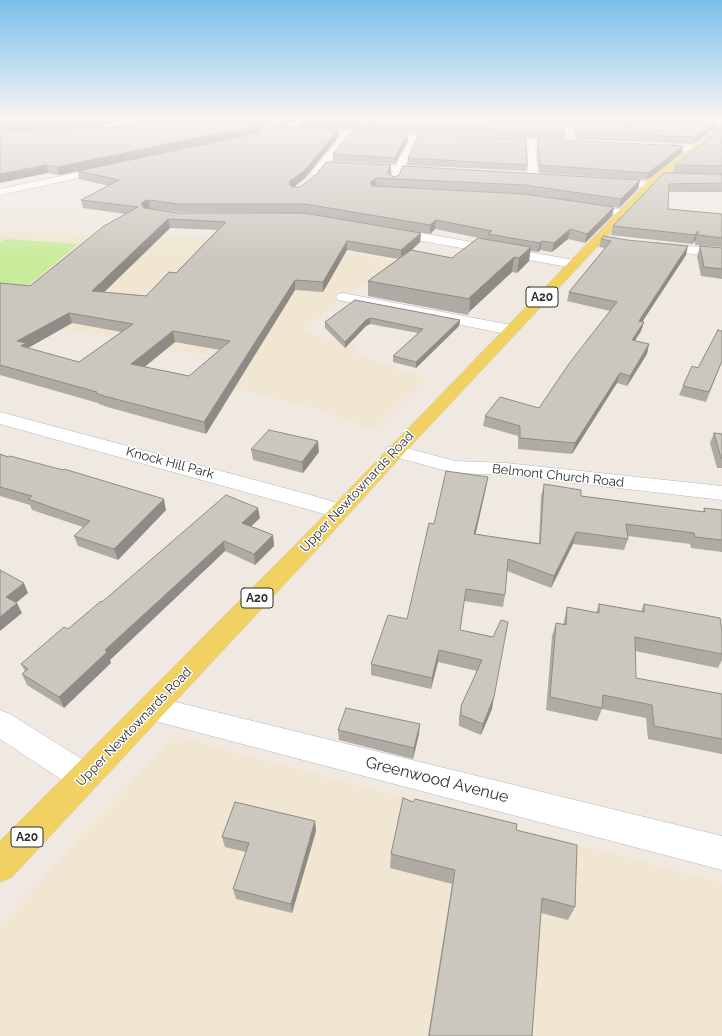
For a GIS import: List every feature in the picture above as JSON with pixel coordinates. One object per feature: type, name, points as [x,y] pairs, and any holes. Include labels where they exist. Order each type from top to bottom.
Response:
[{"type":"main road","name":"Upper Newtownards Road","points":[[0,865],[85,778],[574,264],[605,239],[623,213],[658,177],[672,166]]},
{"type":"street","points":[[0,192],[119,166]]},
{"type":"street","points":[[310,181],[322,166]]},
{"type":"street","points":[[357,166],[440,171]]},
{"type":"street","points":[[532,166],[533,176]]},
{"type":"street","points":[[389,192],[399,168]]},
{"type":"street","points":[[658,177],[676,178]]},
{"type":"street","points":[[598,181],[650,185]]},
{"type":"street","points":[[570,204],[623,213]]},
{"type":"street","points":[[382,230],[574,264]]},
{"type":"street","points":[[647,245],[722,253]]},
{"type":"street","points":[[343,297],[511,330]]},
{"type":"street","name":"Knock Hill Park","points":[[0,418],[339,511]]},
{"type":"street","name":"Belmont Church Road","points":[[395,451],[454,467],[506,469],[722,493]]},
{"type":"street","name":"Greenwood Avenue","points":[[151,708],[722,853]]},
{"type":"street","points":[[0,723],[85,778]]},
{"type":"shaded area","points":[[0,231],[191,238],[272,238],[400,262],[343,297],[302,332],[356,345],[359,355],[427,379],[375,430],[313,408],[200,380],[209,356],[0,317]]},
{"type":"shaded area","points":[[174,736],[722,883],[722,1036],[0,1036],[0,925]]},
{"type":"green space","points":[[5,239],[78,244],[26,287],[0,285],[0,243]]},
{"type":"building","points":[[0,166],[39,166],[0,174]]},
{"type":"building","points":[[100,166],[308,166],[290,181],[289,184],[292,187],[300,187],[315,176],[323,166],[390,166],[387,173],[394,177],[399,175],[403,166],[409,166],[640,180],[621,199],[524,185],[376,178],[370,182],[372,186],[524,194],[614,207],[587,234],[570,229],[554,243],[542,241],[540,243],[488,234],[492,231],[436,220],[430,225],[305,204],[179,204],[149,200],[144,201],[141,204],[144,208],[178,213],[304,213],[421,233],[401,250],[347,241],[323,282],[295,280],[204,422],[104,396],[96,393],[97,392],[0,365],[0,283],[30,286],[104,226],[138,207],[81,200],[119,180],[78,171]],"holes":[[[168,219],[226,222],[176,273],[169,272],[146,296],[92,291]],[[69,313],[133,324],[79,362],[21,346],[26,343],[17,341]],[[173,331],[230,341],[189,376],[131,364]]]},
{"type":"building","points":[[558,166],[657,166],[648,173]]},
{"type":"building","points":[[664,173],[722,174],[722,183],[669,184],[668,209],[722,214],[722,238],[698,235],[698,231],[695,235],[613,226]]},
{"type":"building","points":[[604,236],[627,240],[688,246],[639,321],[644,322],[632,340],[649,344],[630,376],[620,373],[575,443],[520,438],[520,426],[485,416],[500,397],[539,408],[568,365],[617,302],[569,292],[611,241],[601,239]]},
{"type":"building","points":[[478,238],[531,247],[519,258],[514,257],[469,298],[470,299],[368,281],[411,250],[452,258]]},
{"type":"building","points":[[700,246],[722,248],[722,269],[704,267]]},
{"type":"building","points":[[355,300],[460,320],[416,362],[393,356],[423,329],[370,318],[366,320],[345,342],[325,322]]},
{"type":"building","points":[[718,330],[722,331],[722,361],[709,392],[683,386],[692,366],[698,368]]},
{"type":"building","points":[[269,430],[318,441],[302,462],[251,449]]},
{"type":"building","points":[[714,433],[722,434],[722,458],[721,458]]},
{"type":"building","points":[[0,454],[63,470],[64,469],[164,499],[114,549],[74,536],[90,521],[28,499],[32,496],[0,487]]},
{"type":"building","points":[[446,471],[488,477],[474,534],[540,544],[544,484],[581,490],[581,496],[705,512],[704,508],[722,510],[722,540],[695,537],[694,533],[626,524],[628,539],[576,532],[554,576],[508,559],[505,595],[466,589],[460,630],[493,637],[501,620],[508,622],[494,697],[483,724],[461,715],[461,706],[482,660],[439,650],[432,678],[371,664],[388,615],[407,619],[429,523],[434,524]]},
{"type":"building","points":[[226,495],[258,508],[242,523],[273,535],[254,554],[224,541],[105,650],[107,652],[59,697],[22,674],[28,669],[21,664],[64,627],[68,629],[101,601],[102,602]]},
{"type":"building","points":[[0,570],[24,583],[6,597],[17,603],[0,617]]},
{"type":"building","points":[[599,604],[644,612],[644,604],[720,618],[722,632],[722,654],[635,637],[636,678],[722,694],[722,739],[654,726],[652,705],[603,695],[602,708],[550,697],[556,623],[566,625],[567,607],[599,613]]},
{"type":"building","points":[[346,708],[420,724],[414,748],[338,730]]},
{"type":"building","points":[[403,798],[413,802],[415,799],[517,824],[516,830],[577,845],[575,907],[542,898],[532,1036],[429,1036],[455,870],[391,854]]},
{"type":"building","points":[[235,802],[315,821],[291,904],[233,889],[249,843],[222,837]]}]
